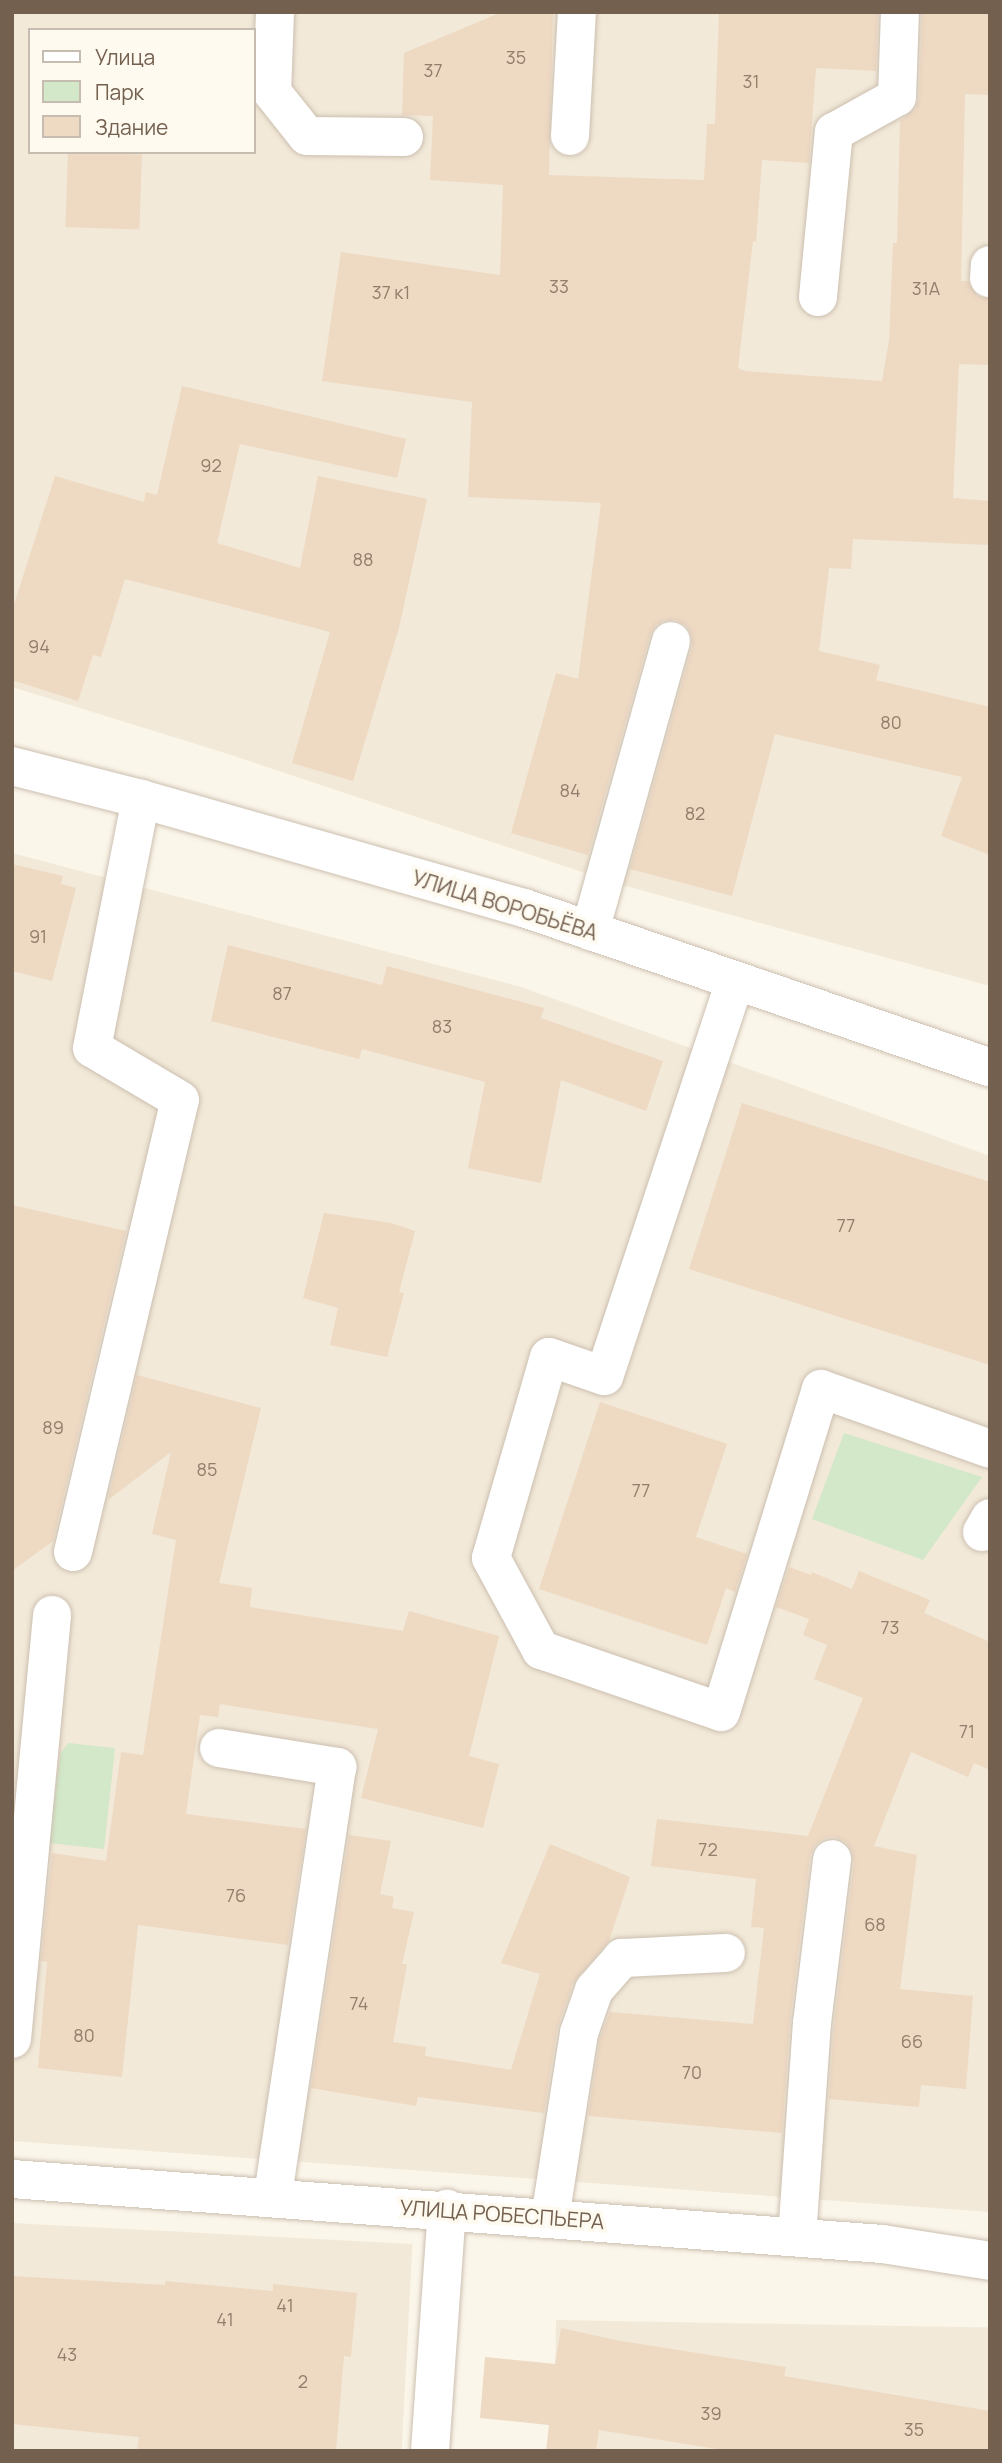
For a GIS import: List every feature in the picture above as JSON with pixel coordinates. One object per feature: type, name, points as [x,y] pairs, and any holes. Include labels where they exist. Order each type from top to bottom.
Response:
[{"type":"street","points":[[275,12],[272,92],[307,136],[404,137]]},
{"type":"street","points":[[570,136],[578,12]]},
{"type":"street","points":[[818,297],[834,132],[897,97],[900,12]]},
{"type":"street","points":[[989,278],[990,265]]},
{"type":"street","points":[[590,930],[671,641]]},
{"type":"street","name":"УЛИЦА ВОРОБЬЁВА","points":[[12,766],[141,799],[524,908],[990,1068]]},
{"type":"street","points":[[73,1552],[180,1101],[92,1048],[141,799]]},
{"type":"street","points":[[735,981],[604,1376],[550,1357],[491,1558],[541,1650],[721,1712],[821,1389],[990,1448]]},
{"type":"street","points":[[12,2039],[52,1615]]},
{"type":"street","points":[[219,1748],[337,1767],[273,2197]]},
{"type":"street","points":[[797,2237],[812,2023],[832,1859]]},
{"type":"street","points":[[550,2218],[579,2033],[594,1990],[622,1958],[726,1953]]},
{"type":"street","name":"УЛИЦА РОБЕСПЬЕРА","points":[[12,2179],[447,2209],[882,2244],[990,2261]]},
{"type":"street","points":[[430,2451],[447,2209]]},
{"type":"shaded area","points":[[12,12],[990,12],[990,986],[615,883],[225,753],[12,687]]},
{"type":"shaded area","points":[[12,853],[521,987],[990,1156],[990,2212],[12,2141]]},
{"type":"shaded area","points":[[12,2223],[412,2244],[402,2451],[12,2451]]},
{"type":"shaded area","points":[[556,2320],[990,2328],[988,2451],[554,2451]]},
{"type":"green space","points":[[844,1433],[982,1477],[923,1560],[812,1519]]},
{"type":"green space","points":[[68,1743],[115,1748],[104,1849],[49,1843],[60,1754]]},
{"type":"building","points":[[502,12],[553,12],[549,175],[704,180],[707,124],[715,124],[719,12],[878,12],[876,71],[816,68],[809,163],[762,160],[756,242],[753,241],[738,368],[745,371],[882,381],[889,340],[893,243],[897,243],[900,121],[915,109],[919,98],[922,12],[990,12],[990,95],[965,94],[961,281],[968,281],[977,296],[990,299],[990,365],[959,364],[953,498],[990,501],[990,545],[853,539],[851,569],[829,568],[819,651],[880,665],[876,680],[990,707],[990,855],[941,836],[962,777],[775,734],[732,896],[630,869],[692,647],[692,636],[687,626],[676,620],[665,620],[656,625],[650,635],[588,855],[511,833],[556,673],[578,679],[601,503],[468,497],[472,402],[322,381],[341,252],[500,275],[503,185],[430,180],[433,116],[402,115],[404,53]]},
{"type":"building","points":[[68,154],[142,155],[139,230],[65,227]]},
{"type":"building","points":[[182,386],[406,439],[397,478],[240,444],[217,543],[300,568],[318,476],[427,499],[399,628],[353,781],[292,763],[330,632],[125,579],[101,657],[93,655],[78,701],[12,680],[12,611],[55,476],[144,502],[146,492],[157,495]]},
{"type":"building","points":[[12,864],[63,876],[61,884],[76,888],[52,981],[12,971]]},
{"type":"building","points":[[228,945],[382,985],[387,966],[544,1008],[541,1018],[663,1061],[646,1111],[561,1080],[541,1183],[468,1168],[485,1082],[362,1049],[359,1059],[211,1021]]},
{"type":"building","points":[[742,1103],[990,1182],[990,1365],[689,1269]]},
{"type":"building","points":[[12,1205],[126,1231],[53,1541],[12,1571]]},
{"type":"building","points":[[324,1213],[391,1223],[415,1231],[399,1292],[404,1293],[387,1357],[330,1345],[338,1308],[303,1298]]},
{"type":"building","points":[[137,1375],[261,1408],[219,1583],[252,1588],[250,1607],[403,1631],[409,1611],[499,1636],[469,1756],[499,1764],[483,1828],[361,1798],[378,1729],[220,1704],[218,1717],[200,1715],[186,1814],[306,1829],[288,1945],[138,1925],[122,2077],[38,2068],[47,1962],[41,1961],[52,1853],[106,1861],[121,1752],[143,1755],[176,1540],[152,1534],[171,1452],[108,1500]]},
{"type":"building","points":[[600,1402],[727,1444],[696,1537],[747,1554],[735,1592],[726,1588],[707,1645],[539,1589]]},
{"type":"building","points":[[789,1567],[811,1575],[812,1572],[852,1589],[859,1571],[930,1600],[924,1613],[990,1642],[990,1770],[974,1763],[968,1777],[911,1752],[874,1846],[917,1855],[900,1989],[973,1996],[966,2089],[921,2085],[919,2107],[829,2099],[834,2025],[854,1862],[852,1851],[846,1842],[834,1837],[823,1839],[815,1845],[810,1856],[790,2020],[782,2133],[588,2116],[600,2038],[610,2012],[753,2024],[764,1928],[751,1927],[756,1879],[651,1866],[657,1819],[808,1836],[863,1698],[814,1679],[827,1645],[803,1635],[809,1619],[776,1607]]},
{"type":"building","points":[[349,1835],[391,1841],[380,1894],[394,1897],[392,1908],[414,1912],[402,1964],[407,1964],[393,2042],[426,2047],[425,2056],[511,2070],[540,1974],[501,1963],[550,1844],[630,1877],[609,1941],[573,1983],[557,2029],[544,2113],[418,2097],[416,2106],[311,2088]]},
{"type":"building","points":[[12,2276],[165,2285],[165,2281],[273,2291],[273,2284],[357,2293],[351,2357],[344,2356],[336,2451],[137,2451],[139,2437],[12,2424]]},
{"type":"building","points":[[561,2328],[615,2340],[786,2367],[784,2376],[990,2411],[990,2451],[729,2451],[599,2430],[596,2451],[546,2451],[549,2425],[480,2418],[485,2357],[555,2364]]}]
